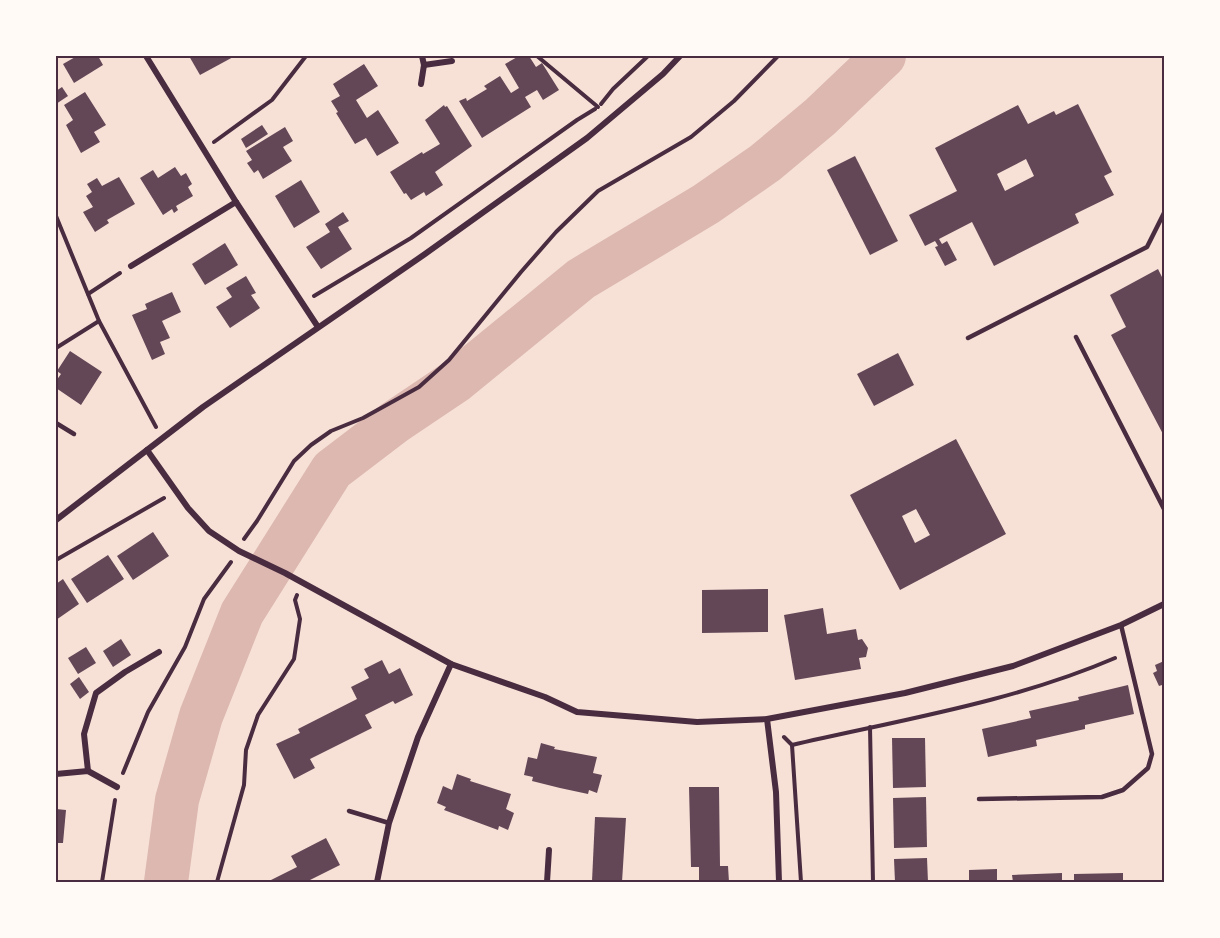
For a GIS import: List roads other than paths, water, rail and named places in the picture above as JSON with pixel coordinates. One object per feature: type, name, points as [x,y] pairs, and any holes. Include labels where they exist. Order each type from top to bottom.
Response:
[{"type":"street","points":[[146,56],[236,202],[318,327]]},
{"type":"street","points":[[421,84],[424,65],[422,56]]},
{"type":"street","points":[[56,520],[203,407],[587,138],[663,74],[680,56]]},
{"type":"street","points":[[424,65],[452,61]]},
{"type":"street","points":[[131,266],[236,202]]},
{"type":"street","points":[[147,450],[175,492],[209,531],[238,550],[285,573],[451,664],[545,697],[577,712],[697,722],[766,719],[905,693],[1012,666],[1121,625],[1164,604]]},
{"type":"street","points":[[88,771],[84,734],[96,693],[159,652]]},
{"type":"street","points":[[377,882],[389,823],[418,737],[451,664]]},
{"type":"street","points":[[766,719],[776,792],[779,882]]},
{"type":"street","points":[[56,774],[88,771],[117,787]]},
{"type":"street","points":[[547,882],[549,849]]},
{"type":"lane","points":[[968,338],[1147,247],[1164,213]]},
{"type":"lane","points":[[1076,337],[1164,509]]},
{"type":"lane","points":[[56,423],[74,434]]},
{"type":"lane","points":[[980,799],[1102,796],[1123,790],[1148,768],[1152,754],[1121,625]]},
{"type":"lane","points":[[349,811],[389,823]]},
{"type":"waterway","points":[[166,882],[177,800],[201,716],[242,613],[332,470],[395,422],[456,381],[581,279],[706,204],[765,163],[820,117],[884,56]]}]
